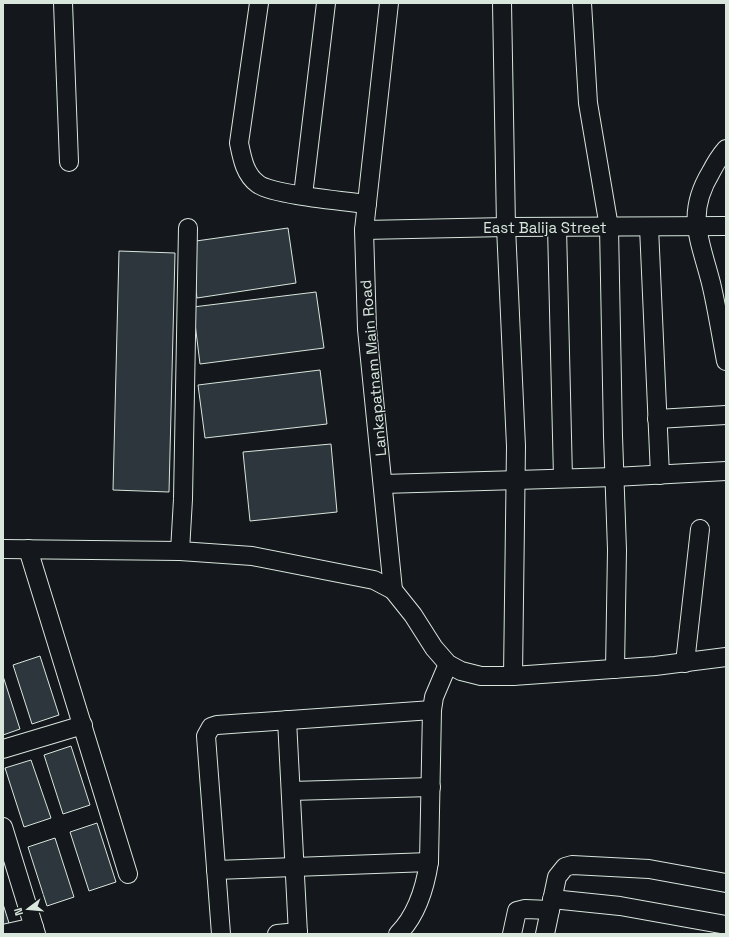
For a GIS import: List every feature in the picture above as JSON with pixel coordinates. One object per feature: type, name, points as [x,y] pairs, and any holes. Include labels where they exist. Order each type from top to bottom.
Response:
[{"type":"street","points":[[63,3],[69,162]]},
{"type":"street","points":[[259,3],[239,143],[242,160],[248,174],[258,184],[273,190],[367,204]]},
{"type":"street","points":[[302,195],[326,3]]},
{"type":"street","name":"Lankapatnam Main Road","points":[[389,3],[364,230],[367,329],[393,590]]},
{"type":"street","points":[[502,3],[506,227],[516,479],[513,676]]},
{"type":"street","points":[[582,3],[588,103],[609,227],[617,550],[615,669]]},
{"type":"street","points":[[726,149],[720,156],[701,189],[697,205],[697,227],[711,282],[726,360]]},
{"type":"street","name":"East Balija Street","points":[[364,230],[506,227],[726,226]]},
{"type":"street","points":[[557,227],[563,478]]},
{"type":"street","points":[[649,227],[660,475]]},
{"type":"street","points":[[180,550],[183,499],[188,228]]},
{"type":"street","points":[[657,419],[726,415]]},
{"type":"street","points":[[383,484],[614,477],[726,471]]},
{"type":"street","points":[[685,663],[700,529]]},
{"type":"street","points":[[3,549],[180,550],[252,556],[330,570],[374,580],[393,590],[413,615],[434,648],[448,664],[461,671],[481,676],[513,676],[615,669],[685,663],[726,657]]},
{"type":"street","points":[[28,549],[128,874]]},
{"type":"street","points":[[398,934],[414,913],[422,895],[429,862],[432,710],[434,697],[448,664]]},
{"type":"street","points":[[221,934],[206,736],[207,731],[211,727],[217,725],[432,710]]},
{"type":"street","points":[[277,934],[298,933],[287,720]]},
{"type":"street","points":[[3,749],[82,725]]},
{"type":"street","points":[[291,791],[430,786]]},
{"type":"street","points":[[3,827],[35,930],[3,934]]},
{"type":"street","points":[[216,870],[429,862]]},
{"type":"street","points":[[546,934],[557,877],[565,867],[572,865],[649,869],[726,883]]},
{"type":"street","points":[[512,934],[517,911],[551,905],[620,906],[726,925]]},
{"type":"building","points":[[288,228],[296,283],[197,298],[189,242]]},
{"type":"building","points":[[119,251],[175,253],[169,492],[113,490]]},
{"type":"building","points":[[316,292],[324,348],[200,364],[193,307]]},
{"type":"building","points":[[320,370],[327,424],[205,438],[198,385]]},
{"type":"building","points":[[331,444],[337,512],[250,521],[243,452]]},
{"type":"building","points":[[40,656],[59,715],[32,724],[13,665]]},
{"type":"building","points":[[3,676],[20,729],[3,735]]},
{"type":"building","points":[[71,746],[90,805],[63,814],[44,755]]},
{"type":"building","points":[[31,760],[51,818],[24,827],[5,768]]},
{"type":"building","points":[[97,823],[116,882],[89,891],[70,832]]},
{"type":"building","points":[[55,838],[74,897],[47,906],[28,847]]},
{"type":"building","points":[[3,904],[9,923],[3,925]]}]
